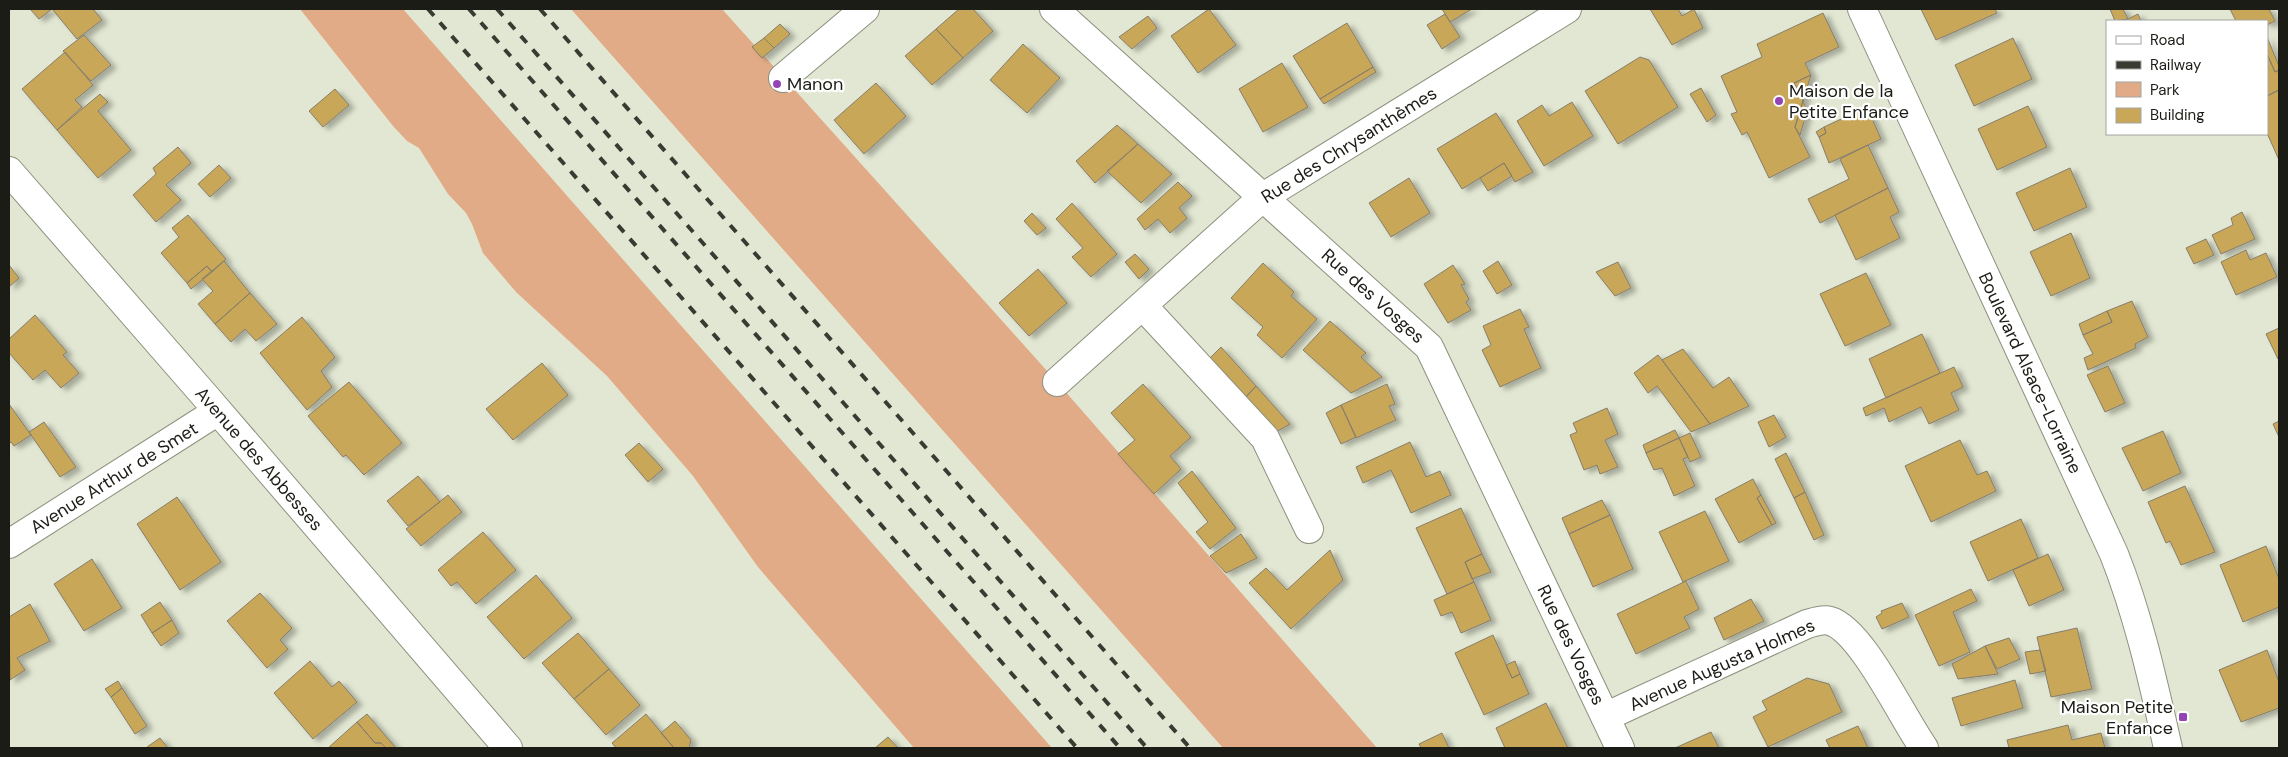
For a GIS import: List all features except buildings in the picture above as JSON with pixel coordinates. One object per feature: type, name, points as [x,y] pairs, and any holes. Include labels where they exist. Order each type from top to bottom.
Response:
[{"type":"street","points":[[783,78],[865,9]]},
{"type":"street","name":"Rue des Vosges","points":[[1054,9],[1428,347],[1620,748]]},
{"type":"street","name":"Rue des Chrysanthèmes","points":[[1057,382],[1263,197],[1567,9]]},
{"type":"street","name":"Boulevard Alsace-Lorraine","points":[[1862,9],[2114,554],[2128,590],[2143,641],[2168,748]]},
{"type":"street","name":"Avenue des Abbesses","points":[[9,171],[508,748]]},
{"type":"street","points":[[1143,306],[1265,438],[1309,529]]},
{"type":"street","name":"Avenue Arthur de Smet","points":[[9,544],[218,411]]},
{"type":"street","name":"Avenue Augusta Holmes","points":[[1605,717],[1807,624],[1823,620],[1831,621],[1844,630],[1857,644],[1888,685],[1924,748]]},
{"type":"green space","points":[[300,9],[403,9],[1052,748],[914,748],[758,567],[693,476],[607,376],[516,292],[483,253],[466,213],[448,194],[419,148],[407,141],[393,126]]},
{"type":"green space","points":[[571,9],[722,9],[1057,382],[1377,748],[1223,748]]},
{"type":"railway","points":[[428,9],[1077,748]]},
{"type":"railway","points":[[469,9],[1120,748]]},
{"type":"railway","points":[[497,9],[1147,748]]},
{"type":"railway","points":[[540,9],[1190,748]]},
{"type":"place","name":"Manon","points":[[777,84]]},
{"type":"place","name":"Maison de la Petite Enfance","points":[[1779,101]]},
{"type":"place","name":"Maison Petite Enfance","points":[[2183,717]]}]
